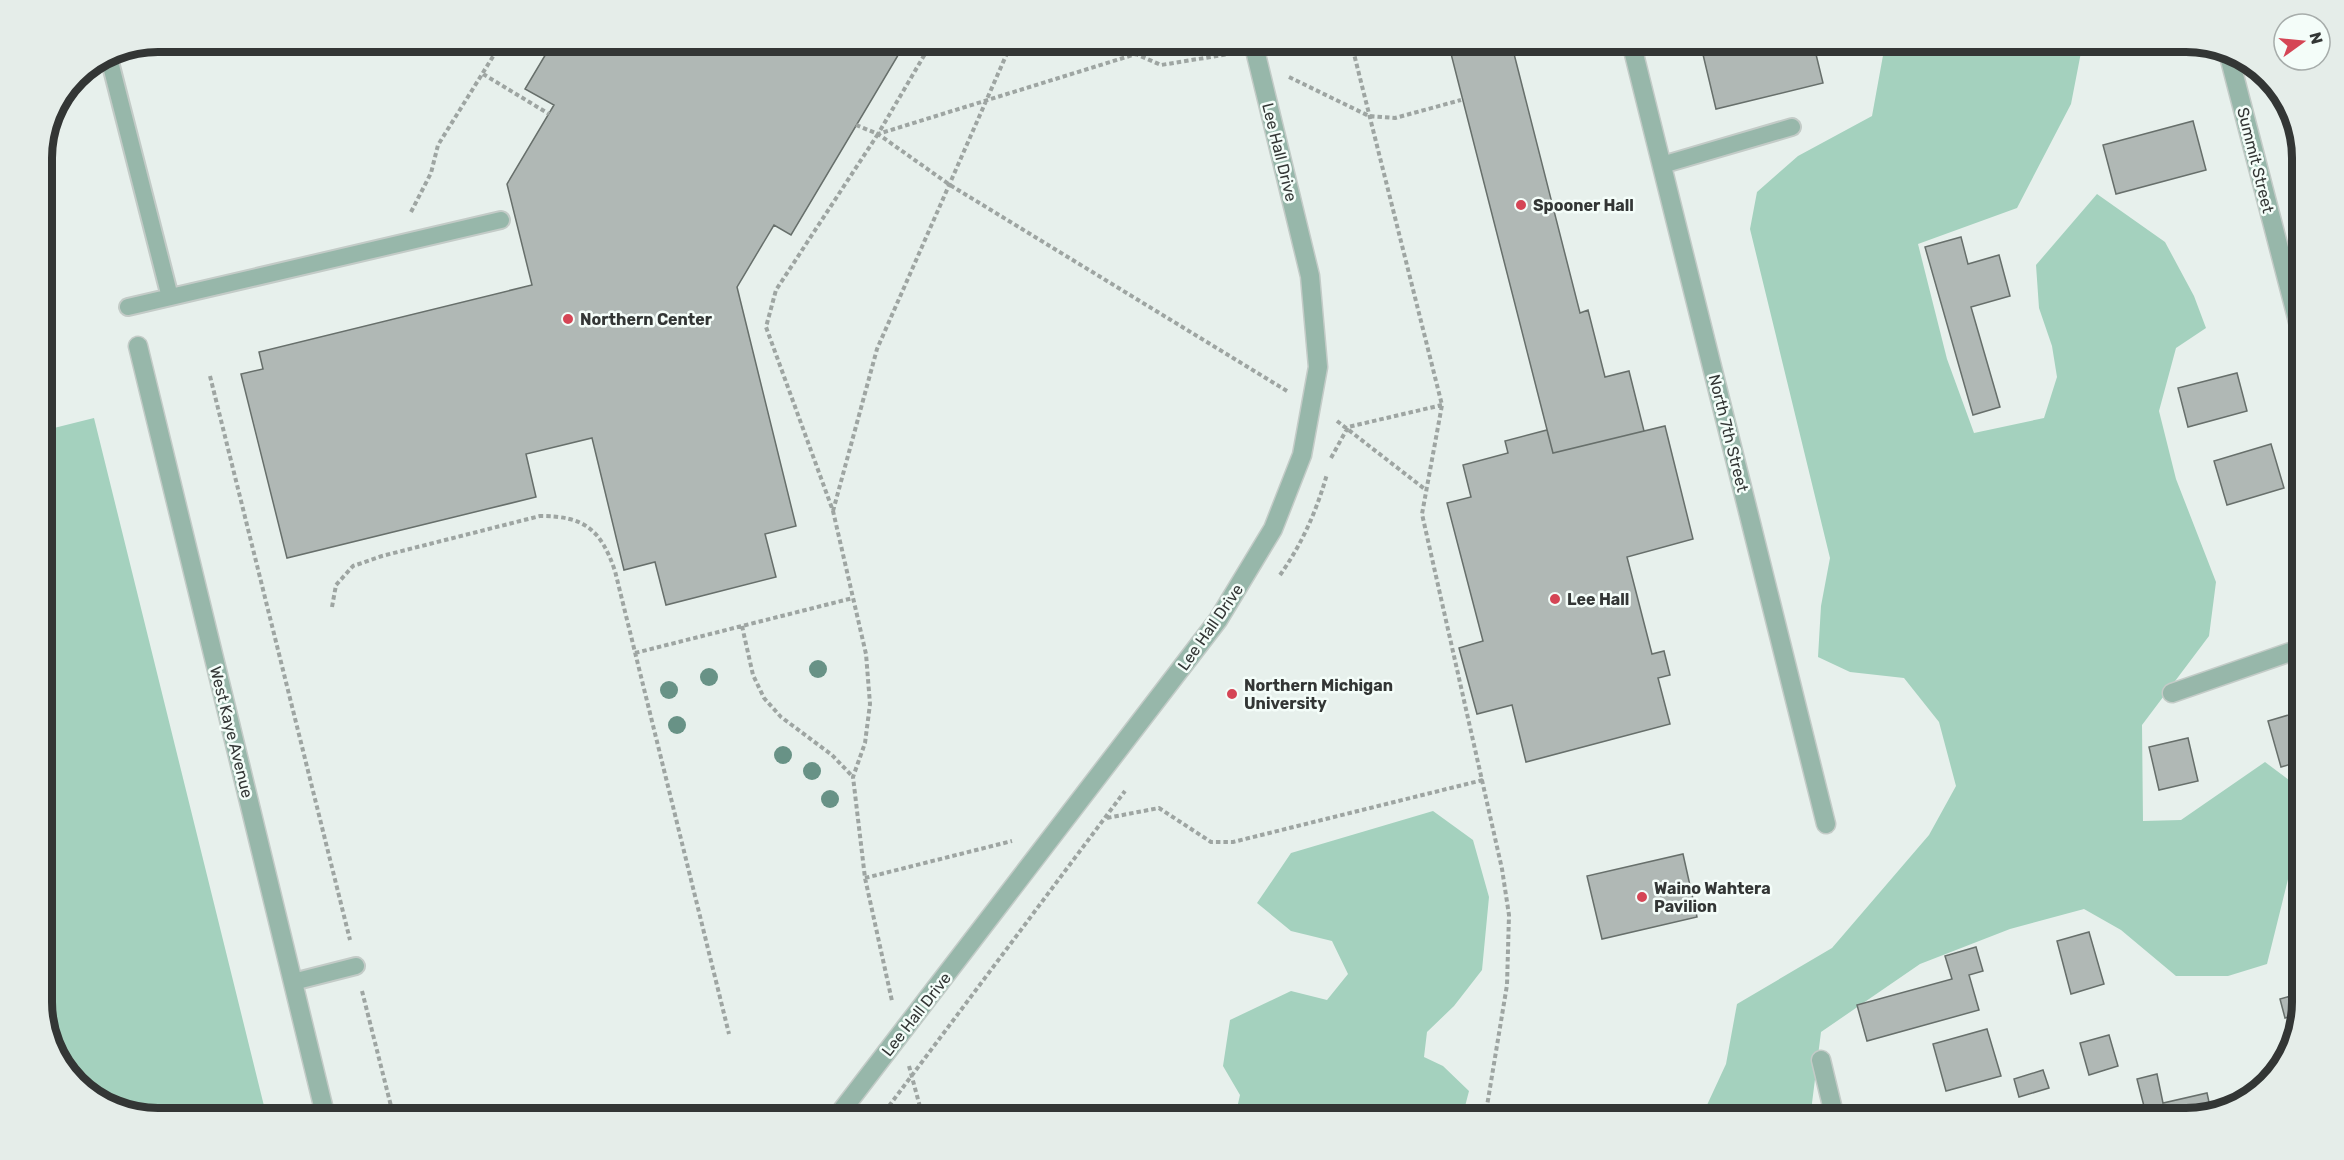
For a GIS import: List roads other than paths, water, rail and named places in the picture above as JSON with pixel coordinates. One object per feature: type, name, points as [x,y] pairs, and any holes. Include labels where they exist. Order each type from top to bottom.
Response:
[{"type":"street","name":"Lee Hall Drive","points":[[844,1108],[1218,620],[1273,529],[1302,454],[1318,367],[1310,276],[1255,52]]},
{"type":"street","name":"North 7th Street","points":[[1634,52],[1826,824]]},
{"type":"street","name":"Summit Street","points":[[2235,64],[2291,293]]},
{"type":"street","name":"West Kaye Avenue","points":[[138,346],[324,1108]]},
{"type":"street","points":[[2172,693],[2292,652]]},
{"type":"street","points":[[1821,1060],[1833,1108]]},
{"type":"lane","points":[[111,64],[170,297]]},
{"type":"lane","points":[[1662,165],[1792,127]]},
{"type":"lane","points":[[128,307],[501,220]]},
{"type":"lane","points":[[293,982],[356,966]]},
{"type":"place","name":"Spooner Hall","points":[[1521,205]]},
{"type":"place","name":"Northern Center","points":[[568,319]]},
{"type":"place","name":"Lee Hall","points":[[1555,599]]},
{"type":"place","name":"Northern Michigan University","points":[[1232,694]]},
{"type":"place","name":"Waino Wahtera Pavilion","points":[[1642,897]]}]
